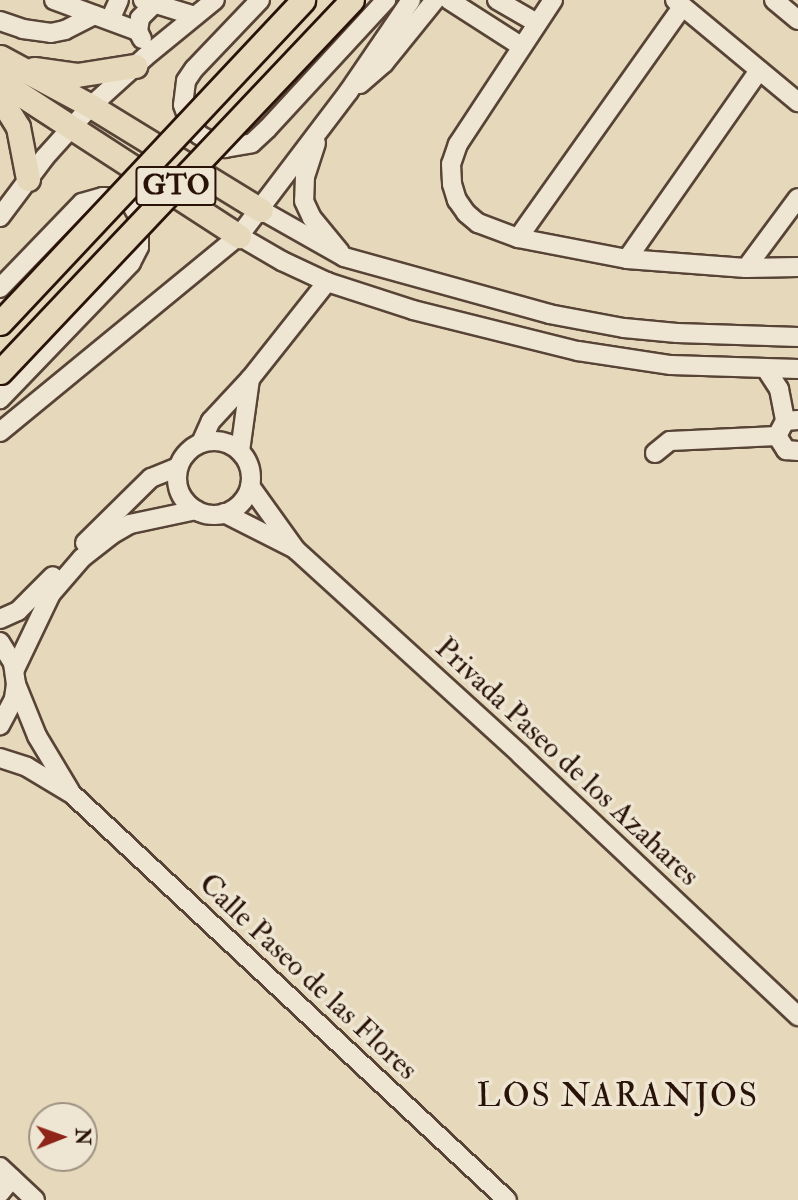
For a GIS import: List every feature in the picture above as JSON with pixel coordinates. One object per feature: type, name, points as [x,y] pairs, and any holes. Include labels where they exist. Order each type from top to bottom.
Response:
[{"type":"main road","name":"GTO","points":[[0,323],[303,0]]},
{"type":"main road","name":"GTO","points":[[0,372],[352,0]]},
{"type":"main road","points":[[2,67],[77,75],[140,61]]},
{"type":"main road","points":[[2,67],[90,106],[261,210]]},
{"type":"main road","points":[[2,67],[71,126],[239,236]]},
{"type":"main road","points":[[0,98],[18,127],[28,179]]},
{"type":"street","points":[[54,0],[138,31]]},
{"type":"street","points":[[0,21],[23,29],[51,33],[102,18],[119,0]]},
{"type":"street","points":[[0,216],[90,106],[215,0]]},
{"type":"street","points":[[260,0],[194,69],[186,81],[183,105],[188,119],[199,135],[225,148],[252,142],[267,130],[386,0]]},
{"type":"street","points":[[0,432],[239,236],[349,92],[411,0]]},
{"type":"street","points":[[349,92],[369,79],[384,63],[435,0]]},
{"type":"street","points":[[449,0],[472,6],[521,46]]},
{"type":"street","points":[[497,0],[537,23]]},
{"type":"street","points":[[553,0],[468,127],[451,164],[457,200],[466,213],[478,223],[518,238],[627,259],[746,268],[798,267]]},
{"type":"street","points":[[774,0],[798,20]]},
{"type":"street","points":[[140,61],[138,31],[148,2],[195,16]]},
{"type":"street","points":[[518,238],[678,3],[758,72],[798,102]]},
{"type":"street","points":[[627,259],[758,72]]},
{"type":"street","points":[[325,120],[305,176],[304,201],[312,218],[344,257]]},
{"type":"street","points":[[0,288],[82,203],[103,197],[119,198],[131,204],[139,218],[139,247],[131,263],[0,399]]},
{"type":"street","points":[[746,268],[798,198]]},
{"type":"street","points":[[261,210],[344,257],[489,299],[624,328],[728,336],[798,337]]},
{"type":"street","points":[[239,236],[282,261],[327,282],[484,329],[620,359],[798,369]]},
{"type":"street","points":[[201,443],[211,421],[250,379],[327,282]]},
{"type":"street","points":[[620,359],[624,328]]},
{"type":"street","points":[[766,369],[779,389],[786,426],[781,447],[798,451]]},
{"type":"street","points":[[240,451],[250,379]]},
{"type":"street","points":[[655,453],[670,441],[786,426]]},
{"type":"street","points":[[215,440],[240,451],[247,461],[250,486],[236,508],[224,513],[205,514],[184,499],[177,484],[178,467],[191,448],[215,440]]},
{"type":"street","points":[[0,620],[29,601],[151,478],[178,467]]},
{"type":"street","name":"Privada Paseo de los Azahares","points":[[250,486],[296,550],[522,755],[798,1016]]},
{"type":"street","points":[[0,725],[8,713],[15,676],[51,594],[82,558],[111,535],[131,524],[196,510]]},
{"type":"street","name":"Privada Paseo de los Azahares","points":[[224,513],[296,550]]},
{"type":"street","name":"Calle Paseo de las Flores","points":[[0,642],[37,736],[72,794]]},
{"type":"street","name":"Calle Paseo de las Flores","points":[[0,758],[27,768],[72,794],[507,1200]]},
{"type":"street","points":[[0,1193],[6,1172],[35,1200]]},
{"type":"district","name":"LOS NARANJOS","points":[[618,1096]]}]
